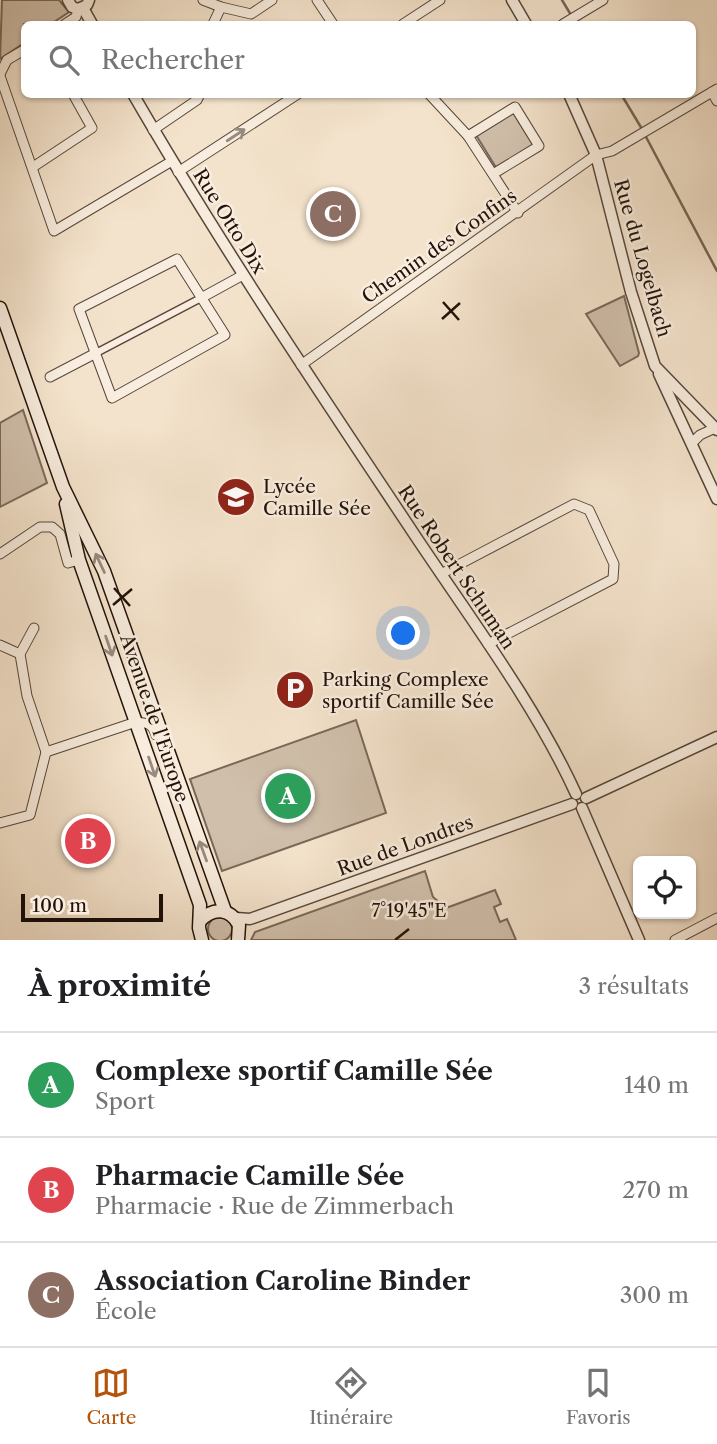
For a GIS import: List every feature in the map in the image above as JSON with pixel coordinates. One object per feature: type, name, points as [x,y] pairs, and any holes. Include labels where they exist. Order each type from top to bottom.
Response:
[{"type":"main road","name":"Avenue de l'Europe","points":[[1,313],[63,486],[104,570],[175,772],[234,925]]},
{"type":"main road","name":"Avenue de l'Europe","points":[[63,486],[79,560],[200,905],[197,939]]},
{"type":"main road","points":[[200,921],[207,914],[219,910],[234,925]]},
{"type":"street","points":[[68,0],[72,7],[83,6]]},
{"type":"street","points":[[204,0],[251,15],[272,0]]},
{"type":"street","points":[[317,0],[331,21]]},
{"type":"street","points":[[408,21],[440,0]]},
{"type":"street","points":[[512,0],[524,21]]},
{"type":"street","points":[[569,20],[603,0]]},
{"type":"street","points":[[70,21],[83,6]]},
{"type":"street","points":[[214,21],[221,7]]},
{"type":"street","points":[[21,52],[7,60],[0,75],[54,231],[172,161]]},
{"type":"street","points":[[715,90],[717,101]]},
{"type":"street","name":"Chemin des Confins","points":[[301,365],[596,155],[612,151],[715,90]]},
{"type":"street","points":[[33,167],[92,128],[75,98]]},
{"type":"street","name":"Rue Otto Dix","points":[[135,98],[178,172],[301,365]]},
{"type":"street","points":[[153,130],[198,98]]},
{"type":"street","points":[[178,172],[292,98]]},
{"type":"street","points":[[433,98],[468,136],[518,213]]},
{"type":"street","name":"Rue du Logelbach","points":[[571,98],[596,155],[631,292],[655,366],[716,429]]},
{"type":"street","points":[[468,136],[515,107],[539,146],[493,174]]},
{"type":"street","points":[[177,259],[225,335],[112,398],[96,353],[79,309],[177,259]]},
{"type":"street","points":[[50,377],[243,275]]},
{"type":"street","name":"Rue Robert Schuman","points":[[301,365],[488,644],[565,770],[639,940]]},
{"type":"street","points":[[655,366],[717,499]]},
{"type":"street","points":[[691,443],[700,435],[716,429]]},
{"type":"street","points":[[441,574],[574,504],[589,510],[614,564],[613,579],[488,644]]},
{"type":"street","points":[[0,554],[40,527],[52,527],[60,534],[68,563],[79,560]]},
{"type":"street","points":[[0,823],[30,815],[47,751],[27,696],[20,654],[34,628]]},
{"type":"street","points":[[0,645],[20,654]]},
{"type":"street","points":[[47,751],[136,722],[145,722],[153,726],[167,763],[175,772]]},
{"type":"street","name":"Rue de Londres","points":[[234,925],[579,801],[717,737]]},
{"type":"street","points":[[675,940],[717,918]]},
{"type":"shaded area","points":[[2,0],[59,0],[69,12],[56,21],[21,21],[21,45],[0,59]]},
{"type":"shaded area","points":[[513,112],[534,146],[497,169],[476,135]]},
{"type":"shaded area","points":[[624,296],[639,353],[620,366],[586,314]]},
{"type":"shaded area","points":[[23,410],[47,483],[0,507],[0,423]]},
{"type":"shaded area","points":[[356,720],[386,813],[222,871],[190,779]]},
{"type":"shaded area","points":[[425,871],[433,897],[446,908],[495,890],[501,904],[494,907],[500,922],[507,919],[516,940],[251,940],[255,932]]},
{"type":"shaded area","points":[[225,918],[231,924],[229,938],[211,938],[208,929],[211,920]]},
{"type":"waterway","points":[[562,0],[571,15]]},
{"type":"waterway","points":[[623,98],[642,129]]},
{"type":"waterway","points":[[645,135],[717,271]]},
{"type":"place","name":"Association Caroline Binder","points":[[333,214]]},
{"type":"place","name":"Lycée Camille Sée","points":[[236,497]]},
{"type":"place","name":"Parking Complexe sportif Camille Sée","points":[[295,690]]},
{"type":"place","name":"Complexe sportif Camille Sée","points":[[288,796]]},
{"type":"place","name":"Pharmacie Camille Sée","points":[[88,841]]}]
